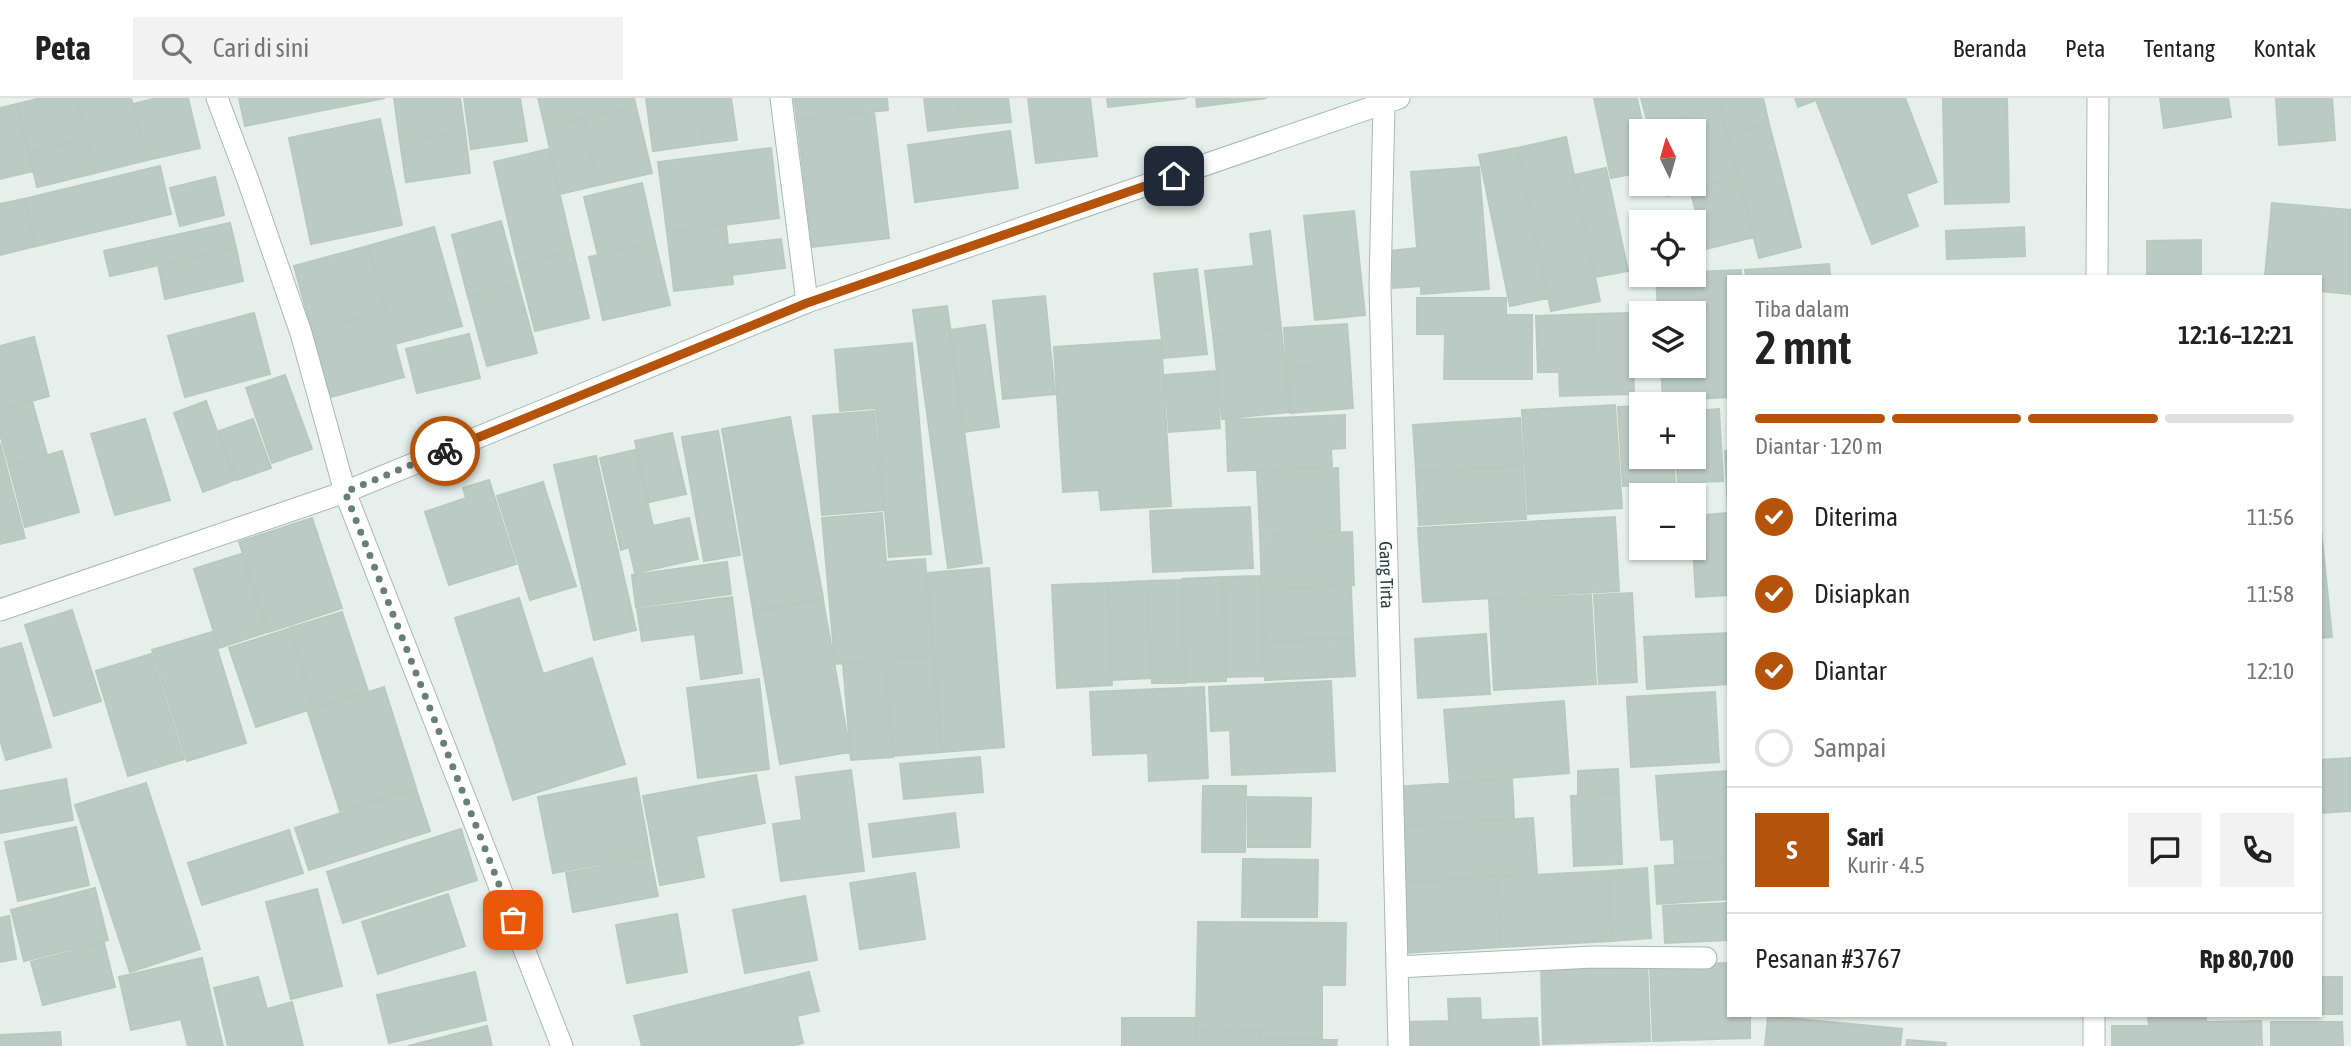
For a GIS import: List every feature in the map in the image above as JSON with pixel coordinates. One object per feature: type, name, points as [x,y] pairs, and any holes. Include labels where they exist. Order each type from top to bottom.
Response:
[{"type":"street","points":[[217,98],[301,333],[345,492],[562,1046]]},
{"type":"street","points":[[781,98],[807,303]]},
{"type":"street","points":[[2097,275],[2098,98]]},
{"type":"street","points":[[0,610],[345,492],[807,303],[1392,101]]},
{"type":"street","name":"Gang Tirta","points":[[1392,101],[1380,287],[1399,1046]]},
{"type":"street","points":[[1397,967],[1593,957],[1706,958]]},
{"type":"street","points":[[2094,1017],[2094,1046]]},
{"type":"building","points":[[41,98],[77,98],[87,138],[29,153],[17,104]]},
{"type":"building","points":[[77,98],[131,98],[147,160],[95,173]]},
{"type":"building","points":[[157,98],[188,98],[200,148],[147,160],[133,104]]},
{"type":"building","points":[[239,98],[332,98],[334,108],[245,126]]},
{"type":"building","points":[[332,98],[385,98],[334,108]]},
{"type":"building","points":[[394,98],[460,98],[465,132],[400,142]]},
{"type":"building","points":[[464,98],[520,98],[527,141],[471,149]]},
{"type":"building","points":[[538,98],[634,98],[636,107],[545,127]]},
{"type":"building","points":[[646,98],[697,98],[704,144],[653,151]]},
{"type":"building","points":[[697,98],[731,98],[737,140],[704,144]]},
{"type":"building","points":[[794,98],[887,98],[888,110],[797,120]]},
{"type":"building","points":[[924,98],[958,98],[961,127],[928,131]]},
{"type":"building","points":[[958,98],[1008,98],[1011,122],[961,127]]},
{"type":"building","points":[[1028,98],[1090,98],[1097,156],[1036,163]]},
{"type":"building","points":[[1107,98],[1187,98],[1108,107]]},
{"type":"building","points":[[1196,98],[1267,98],[1197,107]]},
{"type":"building","points":[[1594,98],[1637,98],[1641,119],[1629,119],[1629,175],[1611,178]]},
{"type":"building","points":[[1641,98],[1679,98],[1685,119],[1647,119]]},
{"type":"building","points":[[1679,98],[1718,98],[1739,178],[1706,185],[1706,119],[1685,119]]},
{"type":"building","points":[[1718,98],[1763,98],[1769,124],[1727,134]]},
{"type":"building","points":[[1795,98],[1905,98],[1937,182],[1906,194],[1918,226],[1872,244],[1816,100],[1798,107]]},
{"type":"building","points":[[1943,98],[2007,98],[2009,202],[1945,204]]},
{"type":"building","points":[[2160,98],[2228,98],[2231,117],[2164,128]]},
{"type":"building","points":[[2276,98],[2332,98],[2335,140],[2279,145]]},
{"type":"building","points":[[17,104],[33,171],[0,179],[0,108]]},
{"type":"building","points":[[636,107],[652,173],[598,185],[583,118]]},
{"type":"building","points":[[874,112],[889,238],[812,247],[797,120]]},
{"type":"building","points":[[583,118],[598,185],[560,194],[545,127]]},
{"type":"building","points":[[380,119],[402,225],[311,244],[289,138]]},
{"type":"building","points":[[1769,124],[1801,247],[1759,258],[1727,134]]},
{"type":"building","points":[[1010,131],[1018,188],[915,202],[908,145]]},
{"type":"building","points":[[465,132],[470,173],[406,182],[400,142]]},
{"type":"building","points":[[1566,137],[1600,301],[1551,311],[1517,148]]},
{"type":"building","points":[[87,138],[95,173],[37,187],[29,153]]},
{"type":"building","points":[[771,148],[779,218],[667,232],[658,162]]},
{"type":"building","points":[[1517,148],[1548,298],[1510,306],[1479,155]]},
{"type":"building","points":[[549,149],[573,251],[518,264],[494,162]]},
{"type":"building","points":[[160,166],[171,214],[36,246],[24,199]]},
{"type":"building","points":[[1479,167],[1489,289],[1421,294],[1421,286],[1393,288],[1390,251],[1417,248],[1411,172]]},
{"type":"building","points":[[1606,168],[1628,271],[1595,277],[1574,175]]},
{"type":"building","points":[[215,177],[224,215],[180,226],[170,188]]},
{"type":"building","points":[[1739,178],[1754,237],[1706,249],[1706,210],[1695,210],[1692,196],[1706,196],[1706,186]]},
{"type":"building","points":[[642,183],[655,242],[598,255],[584,197]]},
{"type":"building","points":[[24,199],[36,246],[0,255],[0,204]]},
{"type":"building","points":[[2272,203],[2351,210],[2351,294],[2322,291],[2322,275],[2265,275]]},
{"type":"building","points":[[1354,211],[1365,315],[1315,320],[1304,216]]},
{"type":"building","points":[[501,221],[518,284],[468,297],[452,235]]},
{"type":"building","points":[[230,223],[236,248],[110,276],[104,251]]},
{"type":"building","points":[[726,225],[728,245],[781,239],[785,268],[732,275],[733,284],[674,291],[667,232]]},
{"type":"building","points":[[434,227],[462,326],[395,344],[368,246]]},
{"type":"building","points":[[2024,227],[2025,256],[1947,259],[1946,231]]},
{"type":"building","points":[[1270,231],[1281,328],[1213,335],[1205,271],[1254,266],[1250,234]]},
{"type":"building","points":[[2201,240],[2201,275],[2147,275],[2147,241]]},
{"type":"building","points":[[655,242],[670,305],[603,320],[589,257]]},
{"type":"building","points":[[368,246],[386,311],[312,331],[294,266]]},
{"type":"building","points":[[236,248],[243,281],[165,299],[158,265]]},
{"type":"building","points":[[573,251],[589,318],[535,331],[518,264]]},
{"type":"building","points":[[1829,264],[1830,275],[1746,275],[1745,270]]},
{"type":"building","points":[[1197,269],[1207,354],[1164,358],[1154,274]]},
{"type":"building","points":[[1741,270],[1741,275],[1727,275],[1727,397],[1706,398],[1706,392],[1662,392],[1662,378],[1706,378],[1706,301],[1657,301],[1657,287],[1706,287],[1706,271]]},
{"type":"building","points":[[518,284],[537,353],[487,366],[468,297]]},
{"type":"building","points":[[1045,296],[1055,394],[1003,399],[993,301]]},
{"type":"building","points":[[1417,298],[1506,298],[1506,315],[1532,315],[1532,379],[1444,379],[1445,334],[1417,334]]},
{"type":"building","points":[[947,306],[982,563],[948,568],[913,310]]},
{"type":"building","points":[[386,311],[404,377],[331,397],[312,331]]},
{"type":"building","points":[[254,313],[270,374],[185,397],[168,336]]},
{"type":"building","points":[[1629,313],[1629,378],[1634,378],[1634,392],[1595,395],[1593,314]]},
{"type":"building","points":[[1593,314],[1595,395],[1560,396],[1559,372],[1538,372],[1536,316]]},
{"type":"building","points":[[1347,324],[1350,363],[1287,368],[1284,328]]},
{"type":"building","points":[[985,325],[999,427],[963,432],[949,330]]},
{"type":"building","points":[[1281,328],[1290,412],[1222,419],[1213,335]]},
{"type":"building","points":[[469,334],[480,378],[417,393],[406,349]]},
{"type":"building","points":[[34,337],[49,396],[0,410],[0,346]]},
{"type":"building","points":[[1161,340],[1171,506],[1101,510],[1099,490],[1063,492],[1054,347]]},
{"type":"building","points":[[912,343],[931,554],[889,557],[876,408],[840,411],[835,350]]},
{"type":"building","points":[[1350,363],[1353,408],[1291,413],[1287,368]]},
{"type":"building","points":[[1216,371],[1220,428],[1169,432],[1165,375]]},
{"type":"building","points":[[285,375],[312,449],[272,463],[246,388]]},
{"type":"building","points":[[32,401],[47,455],[9,466],[0,434],[0,410]]},
{"type":"building","points":[[206,401],[235,480],[203,492],[174,413]]},
{"type":"building","points":[[1615,405],[1622,508],[1528,514],[1522,410]]},
{"type":"building","points":[[1618,407],[1629,407],[1629,469],[1674,469],[1675,483],[1629,483],[1629,486],[1623,486]]},
{"type":"building","points":[[1719,409],[1723,481],[1678,483],[1677,469],[1706,469],[1706,410]]},
{"type":"building","points":[[874,411],[883,510],[822,515],[813,416]]},
{"type":"building","points":[[1345,415],[1345,448],[1331,449],[1332,466],[1228,471],[1226,420]]},
{"type":"building","points":[[790,417],[823,598],[753,610],[722,429]]},
{"type":"building","points":[[1520,418],[1523,465],[1416,471],[1413,425]]},
{"type":"building","points":[[145,419],[170,500],[115,515],[91,434]]},
{"type":"building","points":[[253,419],[271,468],[237,480],[219,431]]},
{"type":"building","points":[[718,431],[740,555],[704,561],[682,437]]},
{"type":"building","points":[[672,433],[686,494],[649,502],[635,441]]},
{"type":"building","points":[[0,443],[25,538],[0,544]]},
{"type":"building","points":[[635,450],[653,526],[689,518],[698,559],[635,573],[629,547],[621,550],[600,458]]},
{"type":"building","points":[[62,451],[79,512],[25,527],[9,466]]},
{"type":"building","points":[[1725,451],[1727,451],[1727,492]]},
{"type":"building","points":[[596,456],[636,630],[594,640],[554,465]]},
{"type":"building","points":[[1523,467],[1526,519],[1419,525],[1416,473]]},
{"type":"building","points":[[1338,468],[1340,532],[1260,534],[1257,471]]},
{"type":"building","points":[[489,480],[516,564],[449,585],[425,512],[466,498],[463,488]]},
{"type":"building","points":[[543,482],[576,586],[530,600],[497,496]]},
{"type":"building","points":[[1250,507],[1253,568],[1153,572],[1150,511]]},
{"type":"building","points":[[882,513],[886,562],[925,559],[933,655],[835,664],[822,518]]},
{"type":"building","points":[[1727,513],[1727,595],[1696,597],[1694,560],[1706,560],[1706,515]]},
{"type":"building","points":[[1615,517],[1619,591],[1423,602],[1418,528]]},
{"type":"building","points":[[312,518],[342,608],[269,632],[239,542]]},
{"type":"building","points":[[1352,532],[1354,585],[1262,589],[1260,536]]},
{"type":"building","points":[[2322,539],[2332,637],[2322,638]]},
{"type":"building","points":[[241,554],[267,632],[219,648],[194,569]]},
{"type":"building","points":[[727,562],[731,594],[636,607],[632,575]]},
{"type":"building","points":[[989,568],[1004,747],[943,752],[927,573]]},
{"type":"building","points":[[1260,576],[1264,676],[1227,677],[1224,577]]},
{"type":"building","points":[[1222,577],[1226,681],[1186,682],[1182,579]]},
{"type":"building","points":[[1181,580],[1185,683],[1152,683],[1147,581]]},
{"type":"building","points":[[1146,581],[1151,678],[1113,680],[1109,583]]},
{"type":"building","points":[[1107,583],[1112,685],[1057,688],[1052,585]]},
{"type":"building","points":[[1351,586],[1353,637],[1264,641],[1262,590]]},
{"type":"building","points":[[1632,593],[1637,682],[1599,684],[1594,595]]},
{"type":"building","points":[[1591,595],[1596,684],[1494,690],[1489,600]]},
{"type":"building","points":[[732,597],[742,673],[701,679],[695,634],[642,641],[637,609]]},
{"type":"building","points":[[519,598],[543,674],[592,658],[625,764],[513,800],[455,618]]},
{"type":"building","points":[[823,600],[850,752],[780,764],[753,612]]},
{"type":"building","points":[[72,610],[101,701],[54,716],[25,625]]},
{"type":"building","points":[[342,612],[368,691],[315,708],[290,628]]},
{"type":"building","points":[[288,629],[314,708],[256,727],[229,648]]},
{"type":"building","points":[[212,632],[246,743],[187,761],[152,650]]},
{"type":"building","points":[[1727,633],[1727,684],[1647,689],[1644,637]]},
{"type":"building","points":[[1486,634],[1490,694],[1418,698],[1415,639]]},
{"type":"building","points":[[1353,639],[1355,676],[1265,680],[1263,642]]},
{"type":"building","points":[[21,643],[51,747],[6,760],[0,739],[0,649]]},
{"type":"building","points":[[151,654],[184,759],[128,776],[96,671]]},
{"type":"building","points":[[933,656],[941,752],[893,756],[885,660]]},
{"type":"building","points":[[884,660],[893,757],[851,760],[843,664]]},
{"type":"building","points":[[759,679],[769,769],[698,778],[687,688]]},
{"type":"building","points":[[1331,681],[1335,771],[1232,775],[1230,730],[1211,731],[1209,687]]},
{"type":"building","points":[[384,687],[416,788],[340,811],[308,712]]},
{"type":"building","points":[[1204,687],[1208,778],[1149,781],[1148,753],[1093,755],[1090,692]]},
{"type":"building","points":[[1715,692],[1719,762],[1631,767],[1627,697]]},
{"type":"building","points":[[1564,701],[1569,773],[1450,783],[1444,710]]},
{"type":"building","points":[[980,757],[983,792],[904,799],[900,764]]},
{"type":"building","points":[[2351,758],[2351,811],[2322,813],[2322,760]]},
{"type":"building","points":[[1618,769],[1619,793],[1578,795],[1578,771]]},
{"type":"building","points":[[851,770],[864,871],[781,881],[773,824],[802,820],[796,777]]},
{"type":"building","points":[[1727,771],[1727,860],[1675,864],[1674,839],[1661,840],[1656,776]]},
{"type":"building","points":[[756,775],[765,823],[696,836],[704,877],[660,885],[643,796]]},
{"type":"building","points":[[636,778],[650,855],[553,873],[538,797]]},
{"type":"building","points":[[66,779],[73,820],[0,833],[0,791]]},
{"type":"building","points":[[1512,779],[1514,818],[1398,826],[1395,787]]},
{"type":"building","points":[[146,783],[200,949],[130,972],[75,805]]},
{"type":"building","points":[[1203,786],[1246,786],[1245,852],[1202,852]]},
{"type":"building","points":[[416,789],[430,831],[309,870],[295,828]]},
{"type":"building","points":[[1619,793],[1622,864],[1574,866],[1571,796]]},
{"type":"building","points":[[1248,797],[1311,798],[1310,847],[1248,847]]},
{"type":"building","points":[[955,813],[959,847],[873,857],[869,824]]},
{"type":"building","points":[[1533,818],[1537,873],[1407,882],[1404,826]]},
{"type":"building","points":[[76,827],[89,885],[18,901],[5,842]]},
{"type":"building","points":[[461,829],[477,880],[343,923],[327,872]]},
{"type":"building","points":[[289,830],[303,873],[202,905],[188,863]]},
{"type":"building","points":[[650,857],[658,896],[573,912],[566,873]]},
{"type":"building","points":[[1243,859],[1318,860],[1317,917],[1242,917]]},
{"type":"building","points":[[1727,862],[1727,899],[1657,904],[1655,866]]},
{"type":"building","points":[[1647,868],[1651,938],[1612,941],[1608,871]]},
{"type":"building","points":[[1608,871],[1611,941],[1502,947],[1497,877]]},
{"type":"building","points":[[915,873],[925,939],[860,949],[850,883]]},
{"type":"building","points":[[1497,877],[1501,947],[1404,953],[1400,883]]},
{"type":"building","points":[[95,888],[108,940],[24,961],[11,910]]},
{"type":"building","points":[[317,889],[342,986],[291,999],[266,902]]},
{"type":"building","points":[[448,894],[465,946],[378,974],[362,922]]},
{"type":"building","points":[[805,896],[817,960],[745,973],[733,910]]},
{"type":"building","points":[[1727,903],[1727,940],[1665,943],[1663,906]]},
{"type":"building","points":[[677,914],[687,972],[627,983],[616,925]]},
{"type":"building","points":[[9,916],[16,959],[0,962],[0,918]]},
{"type":"building","points":[[1198,922],[1346,923],[1345,985],[1322,985],[1322,1039],[1261,1038],[1261,1030],[1196,1029]]},
{"type":"building","points":[[104,943],[115,987],[43,1005],[31,962]]},
{"type":"building","points":[[202,958],[223,1046],[188,1046],[181,1019],[131,1030],[119,977]]},
{"type":"building","points":[[1647,961],[1650,1041],[1543,1044],[1541,964]]},
{"type":"building","points":[[1727,963],[1727,1017],[1750,1017],[1750,1038],[1653,1041],[1650,965]]},
{"type":"building","points":[[475,972],[486,1020],[389,1043],[377,995]]},
{"type":"building","points":[[809,972],[819,1011],[797,1016],[803,1043],[791,1046],[642,1046],[634,1016]]},
{"type":"building","points":[[258,977],[267,1009],[292,1002],[303,1046],[228,1046],[214,988]]},
{"type":"building","points":[[2322,977],[2342,977],[2342,1014],[2322,1014]]},
{"type":"building","points":[[1480,998],[1481,1020],[1537,1018],[1539,1046],[1405,1046],[1404,1022],[1449,1021],[1448,999]]},
{"type":"building","points":[[1768,1017],[1902,1029],[1900,1046],[1765,1046]]},
{"type":"building","points":[[2148,1017],[2206,1017],[2206,1022],[2261,1021],[2262,1046],[2112,1046],[2112,1026],[2149,1026]]},
{"type":"building","points":[[1122,1018],[1195,1018],[1195,1046],[1122,1046]]},
{"type":"building","points":[[2271,1022],[2342,1022],[2343,1046],[2271,1046]]},
{"type":"building","points":[[487,1026],[492,1046],[408,1046]]},
{"type":"building","points":[[1196,1030],[1260,1031],[1260,1046],[1196,1046]]},
{"type":"building","points":[[60,1032],[61,1046],[0,1046],[0,1035]]},
{"type":"building","points":[[1261,1039],[1337,1040],[1336,1046],[1261,1046]]},
{"type":"building","points":[[1907,1040],[1946,1043],[1946,1046],[1906,1046]]},
{"type":"way so far","points":[[445,451],[345,492],[513,920]]},
{"type":"route","points":[[445,451],[807,303],[1174,176]]}]
